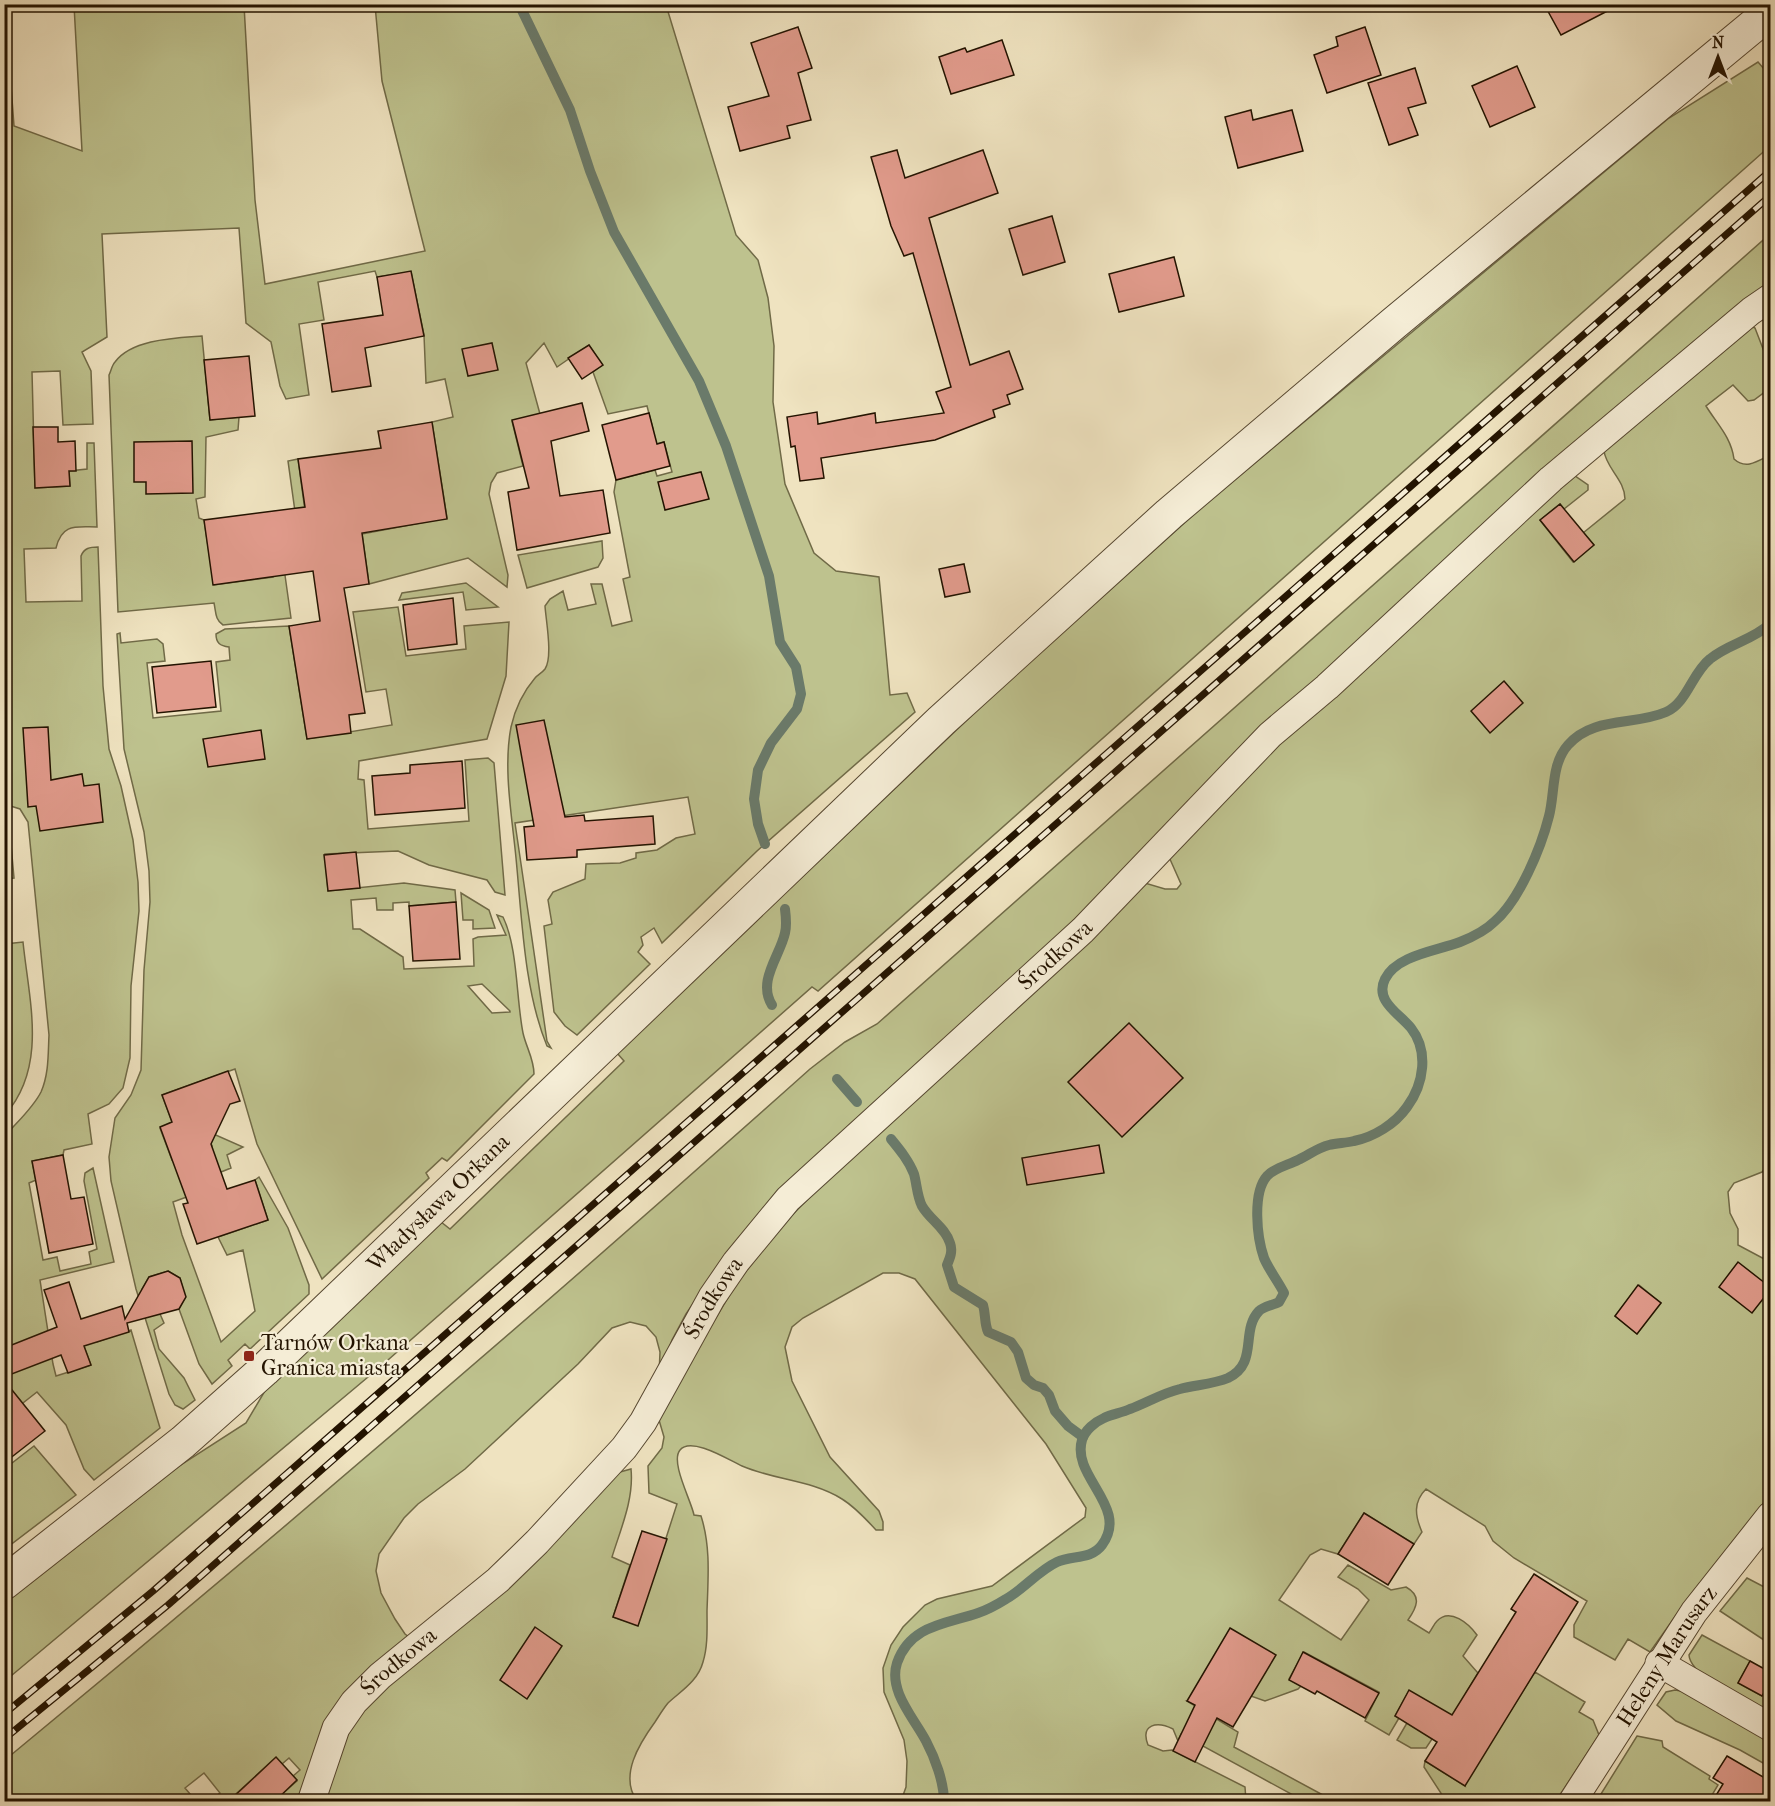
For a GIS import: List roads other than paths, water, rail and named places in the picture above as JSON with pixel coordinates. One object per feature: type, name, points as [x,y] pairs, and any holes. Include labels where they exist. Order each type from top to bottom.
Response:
[{"type":"street","name":"Władysława Orkana","points":[[4,1583],[175,1448],[264,1370],[940,721],[1169,514],[1393,324],[1770,12]]},
{"type":"street","name":"Środkowa","points":[[310,1802],[336,1728],[354,1702],[380,1676],[498,1580],[537,1542],[624,1448],[643,1422],[712,1297],[750,1244],[788,1199],[1083,930],[1270,735],[1327,687],[1551,479],[1770,297]]},
{"type":"street","name":"Heleny Marusarz","points":[[1572,1802],[1659,1663],[1694,1612],[1770,1516]]},
{"type":"street","points":[[1659,1663],[1770,1727]]},
{"type":"waterway","points":[[519,4],[570,110],[590,171],[614,232],[699,381],[726,446],[769,576],[780,642],[796,667],[801,694],[797,709],[771,743],[758,770],[754,799],[758,824],[765,844]]},
{"type":"waterway","points":[[944,1802],[941,1778],[933,1755],[904,1704],[896,1684],[897,1663],[903,1650],[920,1633],[930,1628],[978,1613],[1000,1603],[1057,1562],[1098,1550],[1109,1531],[1109,1518],[1105,1505],[1084,1467],[1081,1454],[1085,1433],[1094,1424],[1107,1417],[1174,1391],[1223,1380],[1237,1372],[1246,1355],[1253,1319],[1259,1311],[1279,1302],[1284,1293],[1268,1267],[1259,1239],[1257,1216],[1259,1193],[1267,1176],[1325,1146],[1351,1142],[1376,1133],[1396,1119],[1413,1098],[1422,1068],[1420,1047],[1411,1028],[1385,1000],[1383,994],[1385,979],[1399,964],[1473,936],[1491,925],[1503,913],[1520,888],[1541,843],[1551,807],[1556,770],[1568,745],[1589,730],[1654,716],[1673,708],[1710,659],[1770,624]]},
{"type":"waterway","points":[[772,1005],[768,996],[768,978],[785,933],[785,909]]},
{"type":"waterway","points":[[837,1079],[857,1102]]},
{"type":"waterway","points":[[891,1139],[912,1169],[922,1206],[948,1237],[951,1252],[947,1265],[954,1287],[983,1305],[988,1332],[1011,1342],[1018,1352],[1026,1378],[1034,1385],[1043,1388],[1049,1395],[1055,1411],[1068,1426],[1083,1437]]},
{"type":"railway","points":[[4,1714],[153,1591],[1770,171]]},
{"type":"railway","points":[[4,1739],[168,1605],[1770,196]]},
{"type":"place","name":"Tarnów Orkana - Granica miasta","points":[[249,1356]]}]
